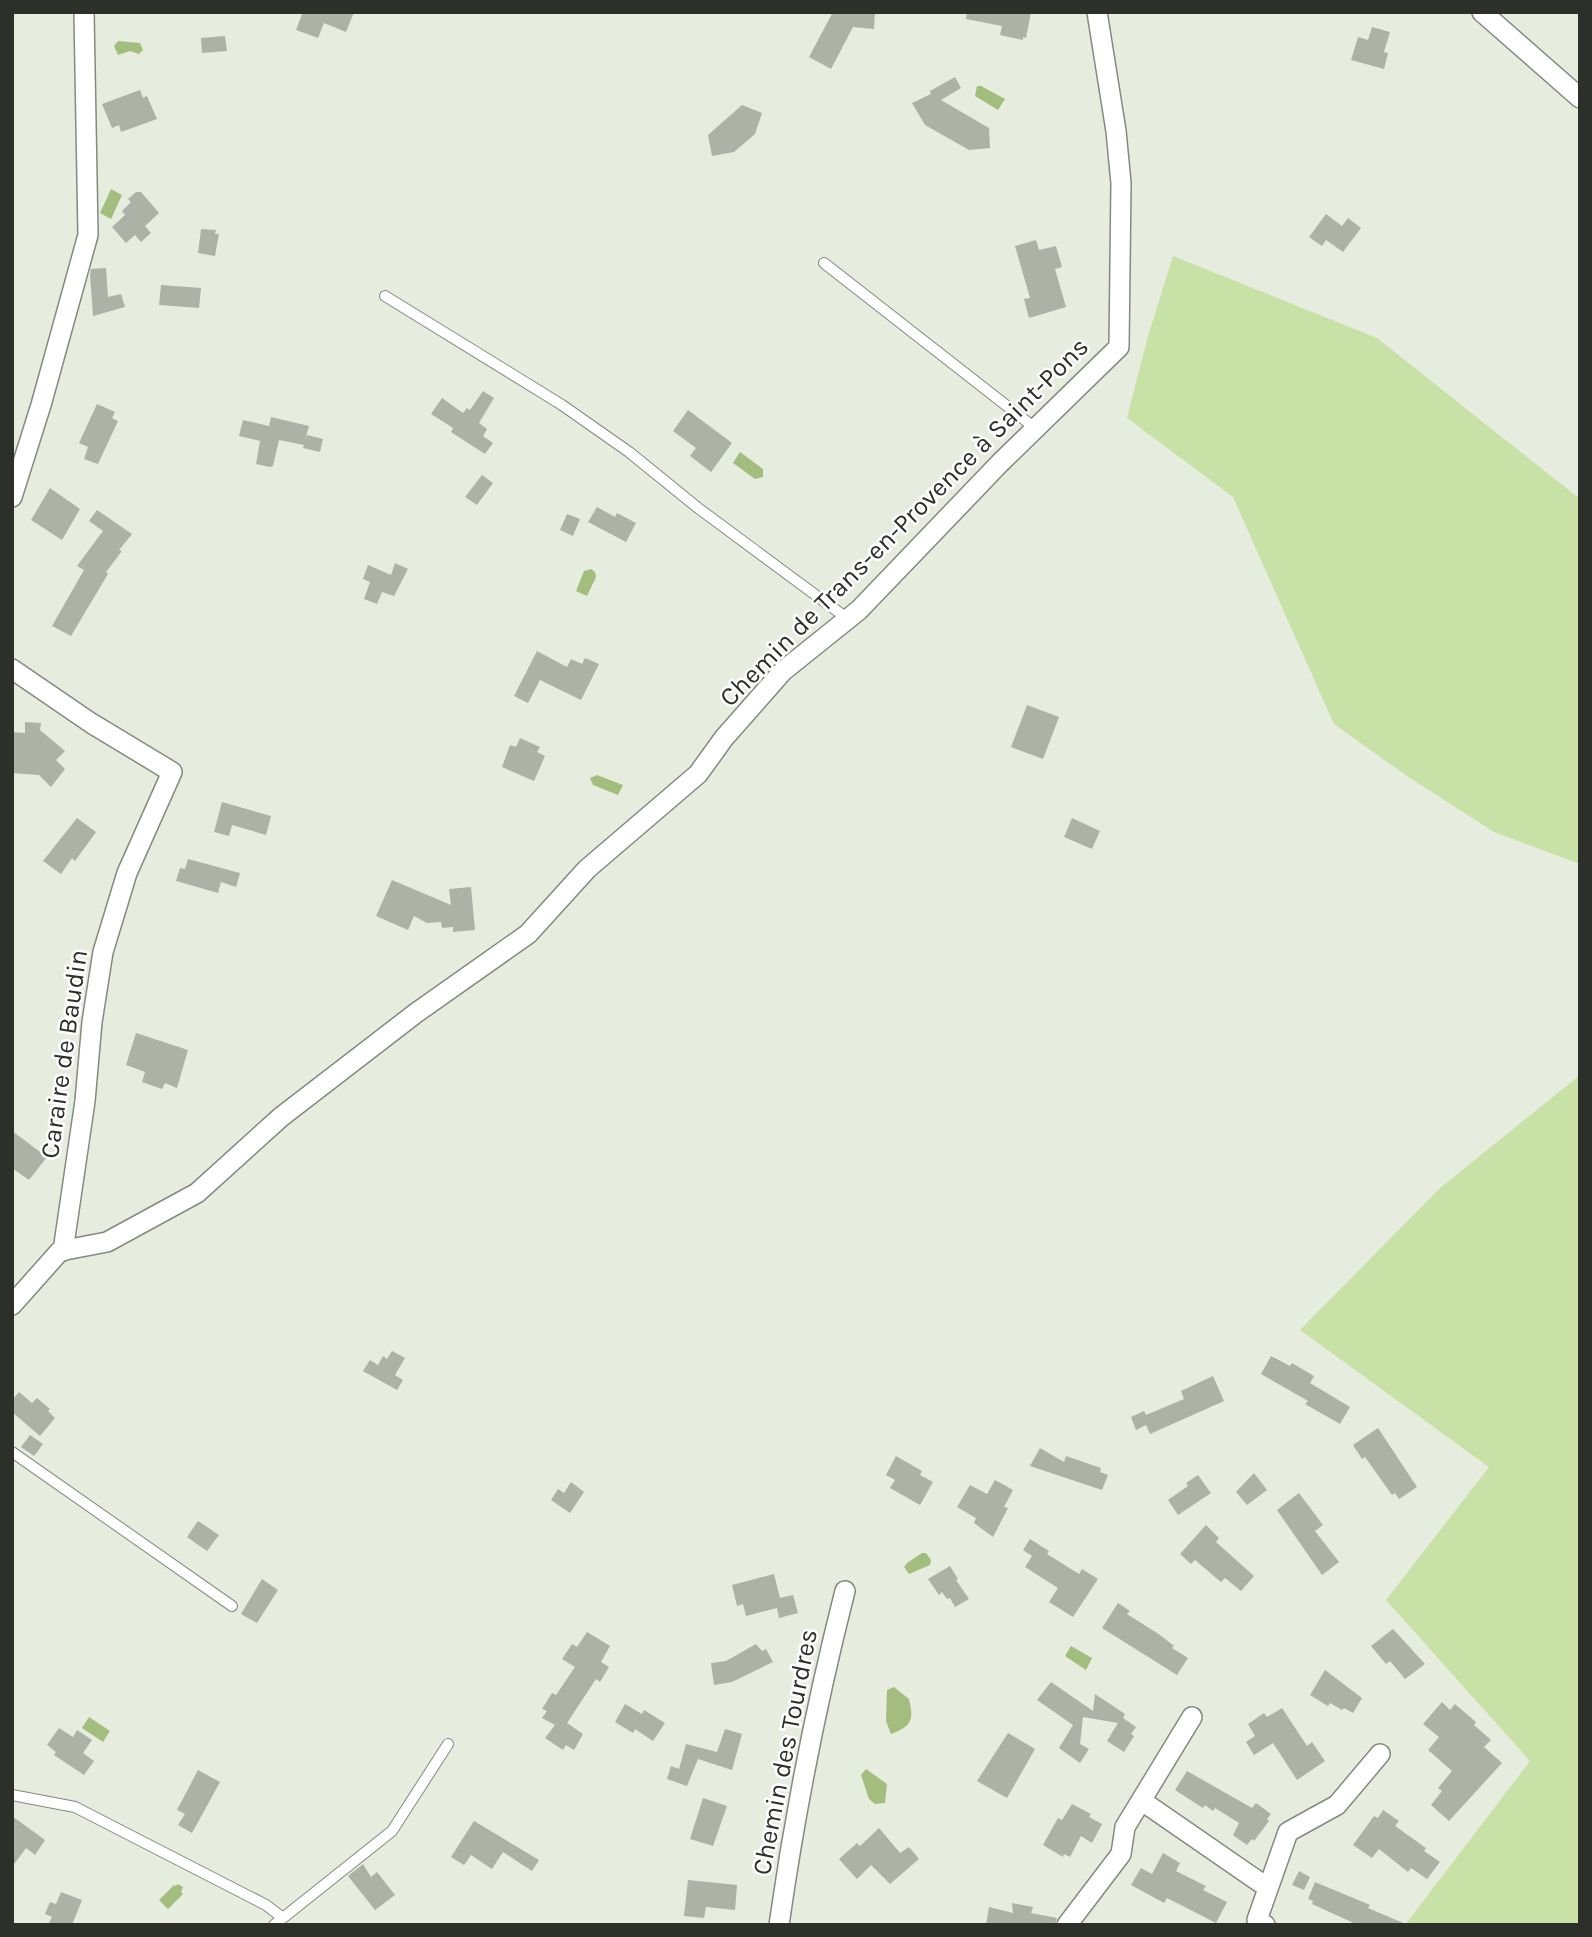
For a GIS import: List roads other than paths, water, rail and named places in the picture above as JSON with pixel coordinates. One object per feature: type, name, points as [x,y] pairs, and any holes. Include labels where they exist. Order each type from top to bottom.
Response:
[{"type":"street","points":[[12,497],[88,236],[84,12]]},
{"type":"street","name":"Chemin de Trans-en-Provence à Saint-Pons","points":[[63,1251],[107,1242],[197,1193],[281,1117],[416,1013],[528,934],[587,869],[698,775],[724,738],[783,671],[848,619],[1035,428],[1119,347],[1122,282],[1121,183],[1116,131],[1097,12]]},
{"type":"street","points":[[1482,12],[1580,98]]},
{"type":"street","name":"Caraire de Baudin","points":[[12,669],[91,723],[172,772],[127,873],[103,952],[63,1251]]},
{"type":"street","points":[[12,1305],[60,1251],[63,1251]]},
{"type":"street","name":"Chemin des Tourdres","points":[[779,1925],[794,1824],[845,1591]]},
{"type":"street","points":[[1067,1925],[1121,1854],[1125,1827],[1192,1717]]},
{"type":"street","points":[[1265,1925],[1257,1920],[1288,1832],[1337,1805],[1380,1754]]},
{"type":"street","points":[[1142,1801],[1269,1888]]},
{"type":"lane","points":[[824,263],[1035,428]]},
{"type":"lane","points":[[385,296],[573,413],[629,452],[698,508],[848,619]]},
{"type":"lane","points":[[12,1452],[232,1606]]},
{"type":"lane","points":[[274,1925],[392,1831],[448,1744]]},
{"type":"lane","points":[[12,1795],[75,1807],[266,1905],[283,1918]]}]
